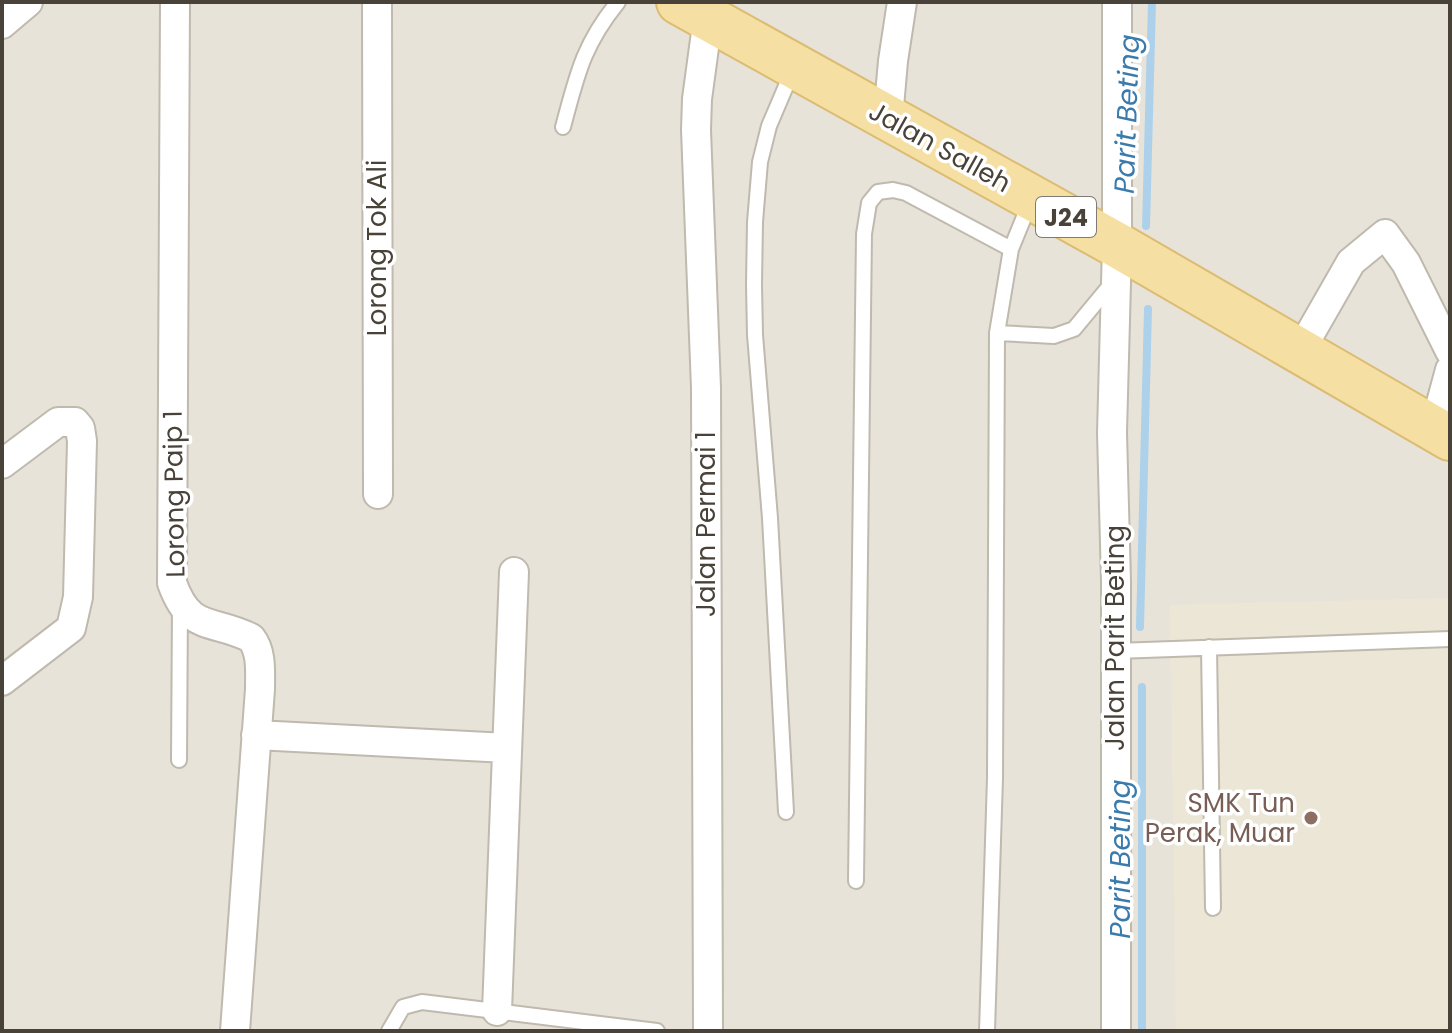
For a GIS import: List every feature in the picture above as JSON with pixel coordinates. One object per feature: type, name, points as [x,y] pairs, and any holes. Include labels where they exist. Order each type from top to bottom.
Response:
[{"type":"main road","name":"Jalan Salleh","points":[[694,10],[1032,198],[1117,262],[1300,351],[1442,434]]},
{"type":"street","points":[[2,24],[28,2]]},
{"type":"street","name":"Lorong Paip 1","points":[[175,2],[172,583],[180,605],[191,616],[251,638],[257,646],[260,689],[235,1031]]},
{"type":"street","name":"Lorong Tok Ali","points":[[377,2],[378,494]]},
{"type":"street","points":[[888,118],[889,89],[902,2]]},
{"type":"street","name":"Jalan Parit Beting","points":[[1116,1031],[1116,651],[1112,433],[1117,262],[1117,2]]},
{"type":"street","name":"Jalan Permai 1","points":[[694,10],[706,388],[708,1031]]},
{"type":"street","points":[[1300,351],[1351,262],[1385,234],[1406,263],[1450,351]]},
{"type":"street","points":[[1442,434],[1450,370]]},
{"type":"street","points":[[2,464],[58,422],[75,422],[80,428],[78,597],[71,628],[2,681]]},
{"type":"street","points":[[497,1011],[514,572]]},
{"type":"street","points":[[256,735],[507,748]]},
{"type":"lane","points":[[563,127],[590,39],[618,2]]},
{"type":"lane","points":[[786,812],[754,285],[760,162],[769,126],[795,67]]},
{"type":"lane","points":[[856,881],[864,234],[869,203],[878,192],[893,190],[906,193],[1011,249]]},
{"type":"lane","points":[[987,1031],[995,778],[997,333],[1011,249],[1032,198]]},
{"type":"lane","points":[[997,333],[1054,336],[1074,329],[1117,262]]},
{"type":"lane","points":[[179,760],[180,605]]},
{"type":"lane","points":[[1116,651],[1450,639]]},
{"type":"lane","points":[[1209,647],[1213,908]]},
{"type":"lane","points":[[389,1031],[403,1007],[422,1002],[657,1031]]},
{"type":"shaded area","points":[[2,2],[1450,2],[1450,1031],[2,1031]]},
{"type":"shaded area","name":"SMK Tun Perak, Muar","points":[[1450,598],[1450,1031],[1176,1031],[1170,605]]},
{"type":"waterway","name":"Parit Beting","points":[[1146,226],[1152,2]]},
{"type":"waterway","name":"Parit Beting","points":[[1140,627],[1148,309]]},
{"type":"waterway","name":"Parit Beting","points":[[1142,687],[1142,1031]]},
{"type":"place","name":"SMK Tun Perak, Muar","points":[[1311,818]]}]
